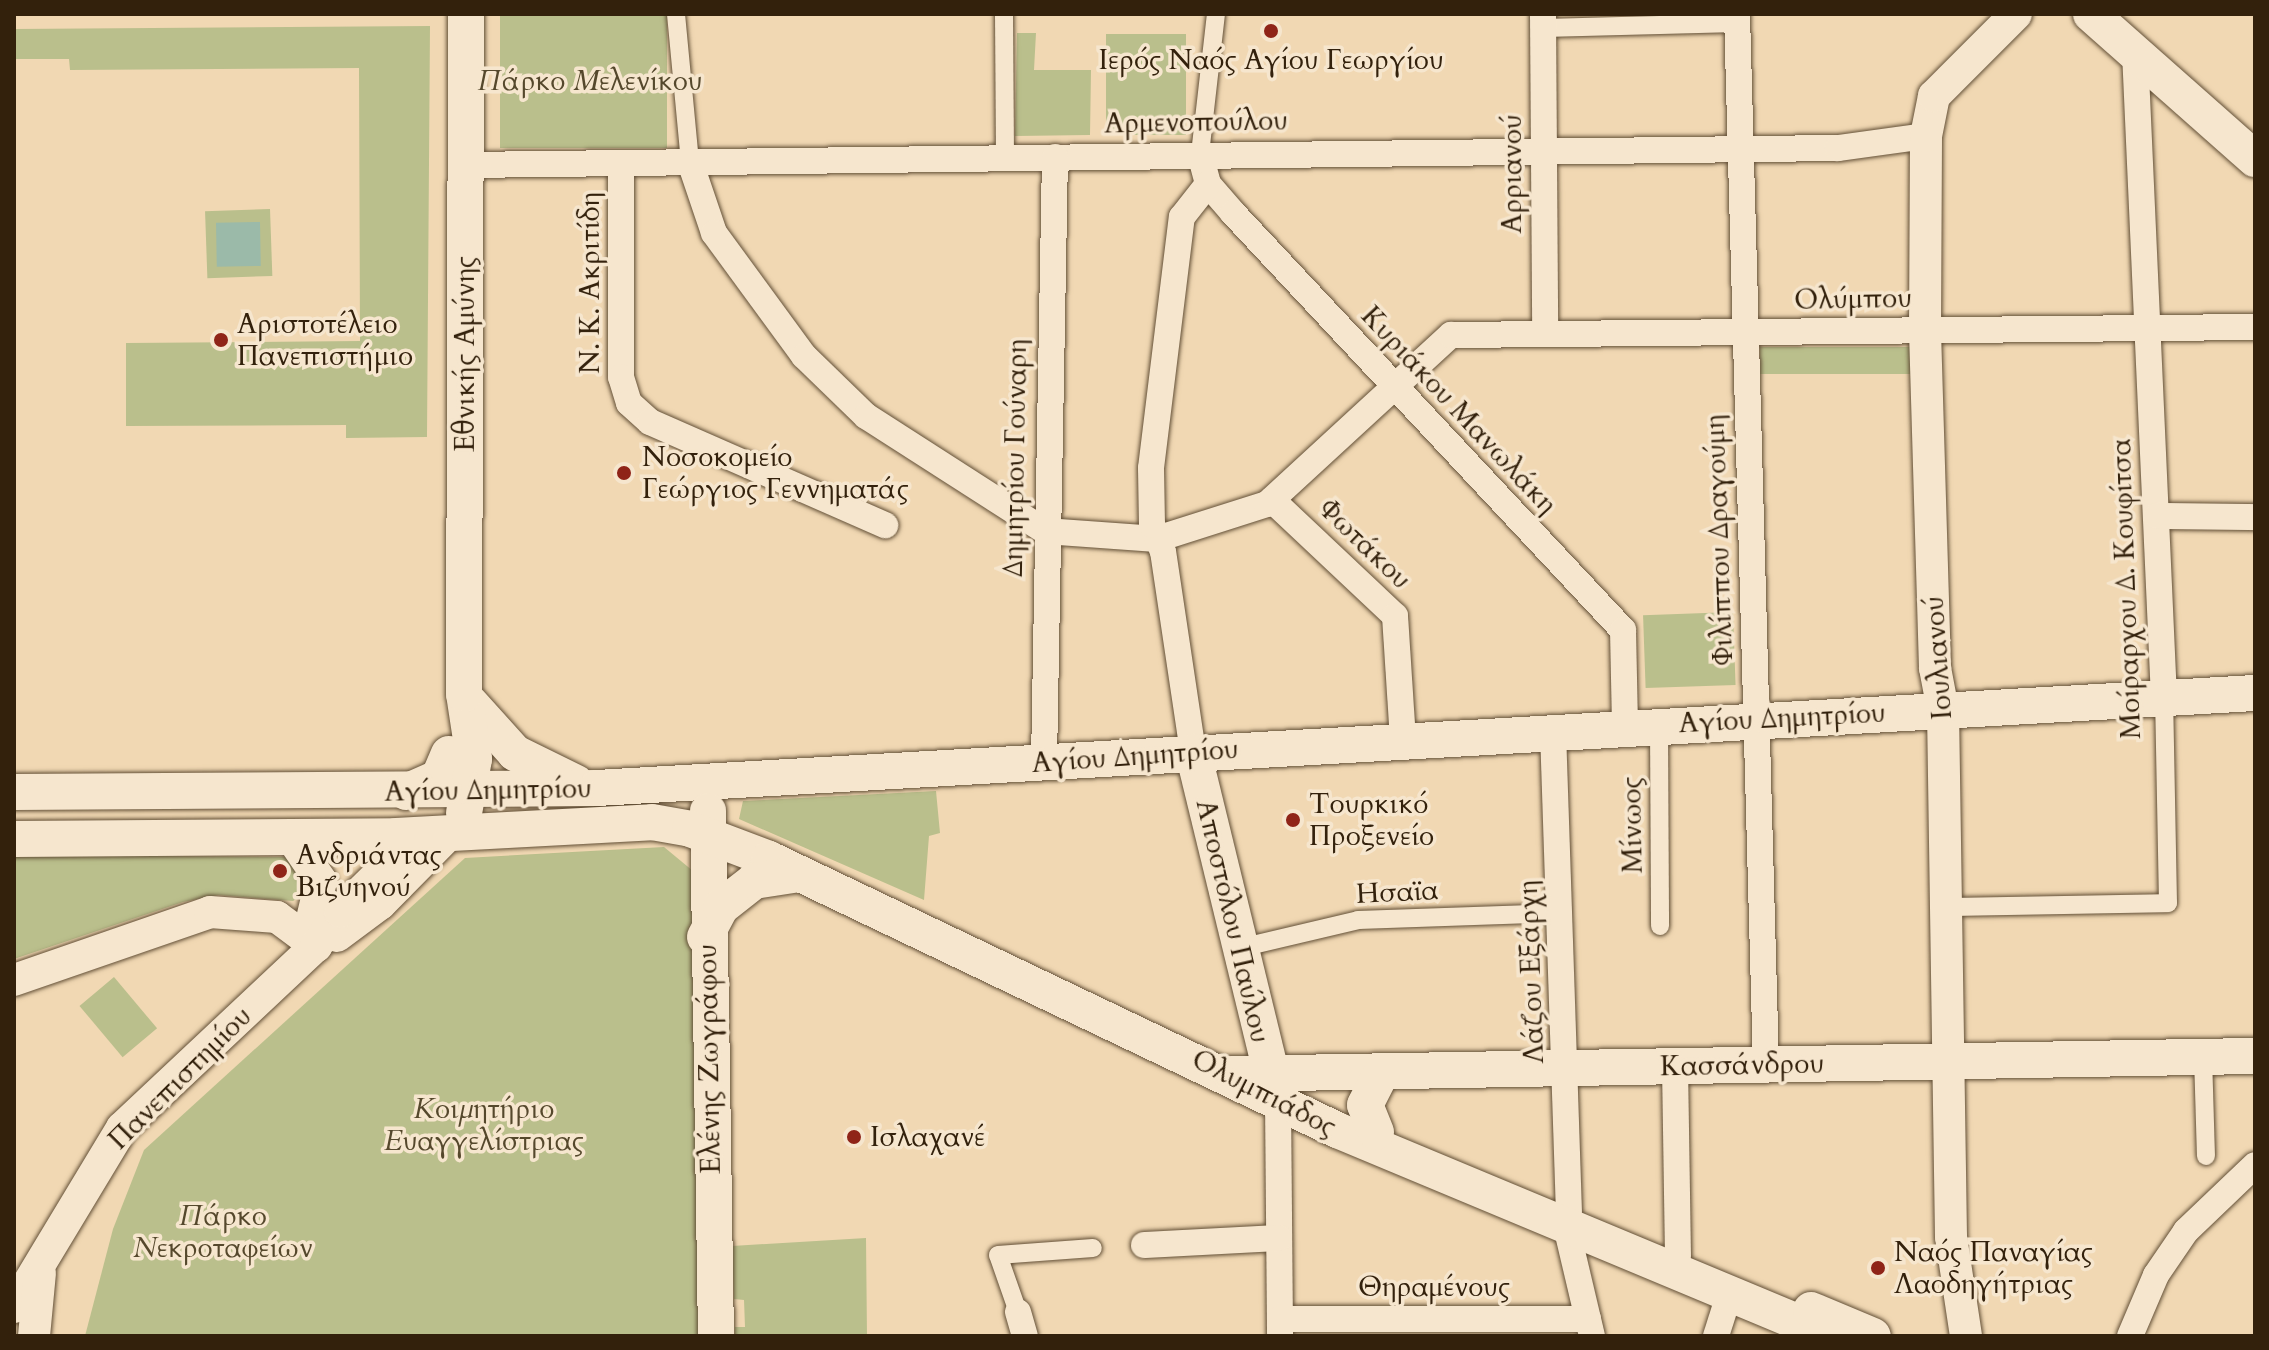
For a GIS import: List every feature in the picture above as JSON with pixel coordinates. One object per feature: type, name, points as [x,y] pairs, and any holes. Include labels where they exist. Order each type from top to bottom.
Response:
[{"type":"main road","name":"Εθνικής Αμύνης","points":[[459,792],[449,754],[464,694],[466,14]]},
{"type":"main road","points":[[2091,14],[2255,159]]},
{"type":"main road","name":"Αγίου Δημητρίου","points":[[14,792],[398,793],[715,783],[1403,739],[2255,693]]},
{"type":"main road","name":"Εθνικής Αμύνης","points":[[434,834],[459,792],[474,729],[464,694]]},
{"type":"main road","points":[[464,694],[485,726],[523,759],[597,788]]},
{"type":"main road","name":"Αποστόλου Παύλου","points":[[1193,752],[1274,1086]]},
{"type":"main road","points":[[398,793],[439,777],[449,754]]},
{"type":"main road","name":"Ελένης Ζωγράφου","points":[[715,783],[706,834],[705,937],[716,1336]]},
{"type":"main road","name":"Αγίου Δημητρίου","points":[[14,839],[434,834],[652,822],[706,834]]},
{"type":"main road","name":"Ολυμπιάδος","points":[[706,834],[1230,1074],[1274,1086],[1568,1219],[1678,1256],[1873,1336]]},
{"type":"main road","points":[[705,937],[721,907],[744,888],[799,874]]},
{"type":"main road","name":"Κασσάνδρου","points":[[1274,1086],[1382,1071],[2255,1056]]},
{"type":"main road","points":[[1376,1132],[1365,1105],[1382,1071]]},
{"type":"main road","name":"Ολυμπιάδος","points":[[1274,1086],[1729,1295],[1831,1336]]},
{"type":"street","points":[[676,14],[690,162],[703,210],[729,259],[804,356],[866,416],[1045,531],[1157,539],[1272,500],[1393,386]]},
{"type":"street","points":[[1004,14],[1005,157]]},
{"type":"street","points":[[1200,154],[1216,14]]},
{"type":"street","name":"Ιουλιανού","points":[[1966,1336],[1951,1237],[1943,710],[1935,668],[1925,330],[1926,136],[1934,96],[2016,14]]},
{"type":"street","points":[[1543,21],[1738,19]]},
{"type":"street","name":"Φιλίππου Δραγούμη","points":[[1738,19],[1766,1064]]},
{"type":"street","name":"Αρριανού","points":[[1543,21],[1545,334]]},
{"type":"street","name":"Μοίραρχου Δ. Κουφίτσα","points":[[1946,907],[2168,903],[2157,516],[2135,52]]},
{"type":"street","name":"Αρμενοπούλου","points":[[465,165],[1545,148],[1838,148],[1926,136]]},
{"type":"street","name":"Κυριάκου Μανωλάκη","points":[[1200,154],[1208,184],[1623,630],[1642,726]]},
{"type":"street","name":"Δημητρίου Γούναρη","points":[[1044,762],[1045,531],[1055,157]]},
{"type":"street","name":"Ν. Κ. Ακριτίδη","points":[[621,164],[621,377],[635,411],[885,525]]},
{"type":"street","name":"Αποστόλου Παύλου","points":[[1193,752],[1157,539],[1151,468],[1182,217],[1208,184]]},
{"type":"street","name":"Ολύμπου","points":[[1393,386],[1451,335],[2255,327]]},
{"type":"street","name":"Φωτάκου","points":[[1272,500],[1395,616],[1403,739]]},
{"type":"street","points":[[2157,516],[2255,517]]},
{"type":"street","name":"Μίνωος","points":[[1642,726],[1660,926]]},
{"type":"street","name":"Λάζου Εξάρχη","points":[[1553,731],[1566,1068],[1568,1219],[1590,1327]]},
{"type":"street","name":"Πανεπιστημίου","points":[[14,1307],[122,1128],[312,941],[367,916],[434,834]]},
{"type":"street","points":[[14,980],[210,912],[271,915],[312,941],[322,886],[291,837]]},
{"type":"street","name":"Ησαϊα","points":[[1240,948],[1358,920],[1561,913]]},
{"type":"street","points":[[2203,1056],[2206,1156]]},
{"type":"street","points":[[1675,1066],[1678,1256]]},
{"type":"street","name":"Αποστόλου Παύλου","points":[[1274,1086],[1280,1328]]},
{"type":"street","points":[[2130,1336],[2181,1238],[2255,1165]]},
{"type":"street","points":[[1144,1245],[1279,1238]]},
{"type":"street","points":[[1022,1324],[998,1255],[1093,1248]]},
{"type":"street","points":[[34,1336],[42,1262]]},
{"type":"street","points":[[1716,1336],[1729,1295]]},
{"type":"street","name":"Θηραμένους","points":[[1280,1328],[1590,1327]]},
{"type":"green space","name":"Πάρκο Μελενίκου","points":[[500,14],[667,14],[667,148],[500,148]]},
{"type":"green space","points":[[430,26],[427,437],[346,438],[346,425],[126,426],[126,343],[360,341],[359,68],[70,70],[69,59],[14,59],[14,29]]},
{"type":"green space","points":[[1017,33],[1036,33],[1034,70],[1091,70],[1090,135],[1015,136]]},
{"type":"green space","points":[[1106,34],[1186,34],[1186,135],[1106,135]]},
{"type":"green space","points":[[270,209],[272,276],[207,278],[205,211]]},
{"type":"green space","points":[[1760,347],[1913,347],[1913,374],[1760,374]]},
{"type":"green space","points":[[1733,612],[1736,685],[1646,688],[1643,615]]},
{"type":"green space","points":[[936,791],[940,833],[929,836],[924,900],[739,819],[743,801]]},
{"type":"green space","name":"Κοιμητήριο Ευαγγελίστριας","points":[[664,847],[693,871],[700,1336],[85,1336],[113,1229],[144,1150],[465,858]]},
{"type":"green space","points":[[14,855],[296,857],[309,891],[293,901],[218,895],[183,902],[14,959]]},
{"type":"green space","points":[[114,977],[157,1028],[123,1057],[80,1006]]},
{"type":"green space","points":[[866,1238],[867,1336],[735,1336],[735,1327],[745,1327],[744,1300],[734,1299],[732,1246]]},
{"type":"shaded area","points":[[260,222],[261,266],[217,267],[216,223]]},
{"type":"place","name":"Ιερός Ναός Αγίου Γεωργίου","points":[[1271,31]]},
{"type":"place","name":"Αριστοτέλειο Πανεπιστήμιο","points":[[221,340]]},
{"type":"place","name":"Νοσοκομείο Γεώργιος Γεννηματάς","points":[[624,473]]},
{"type":"place","name":"Τουρκικό Προξενείο","points":[[1293,820]]},
{"type":"place","name":"Ανδριάντας Βιζυηνού","points":[[280,871]]},
{"type":"place","name":"Ισλαχανέ","points":[[854,1137]]},
{"type":"place","name":"Ναός Παναγίας Λαοδηγήτριας","points":[[1878,1268]]},
{"type":"park label","name":"Πάρκο Νεκροταφείων","points":[[223,1232]]}]
